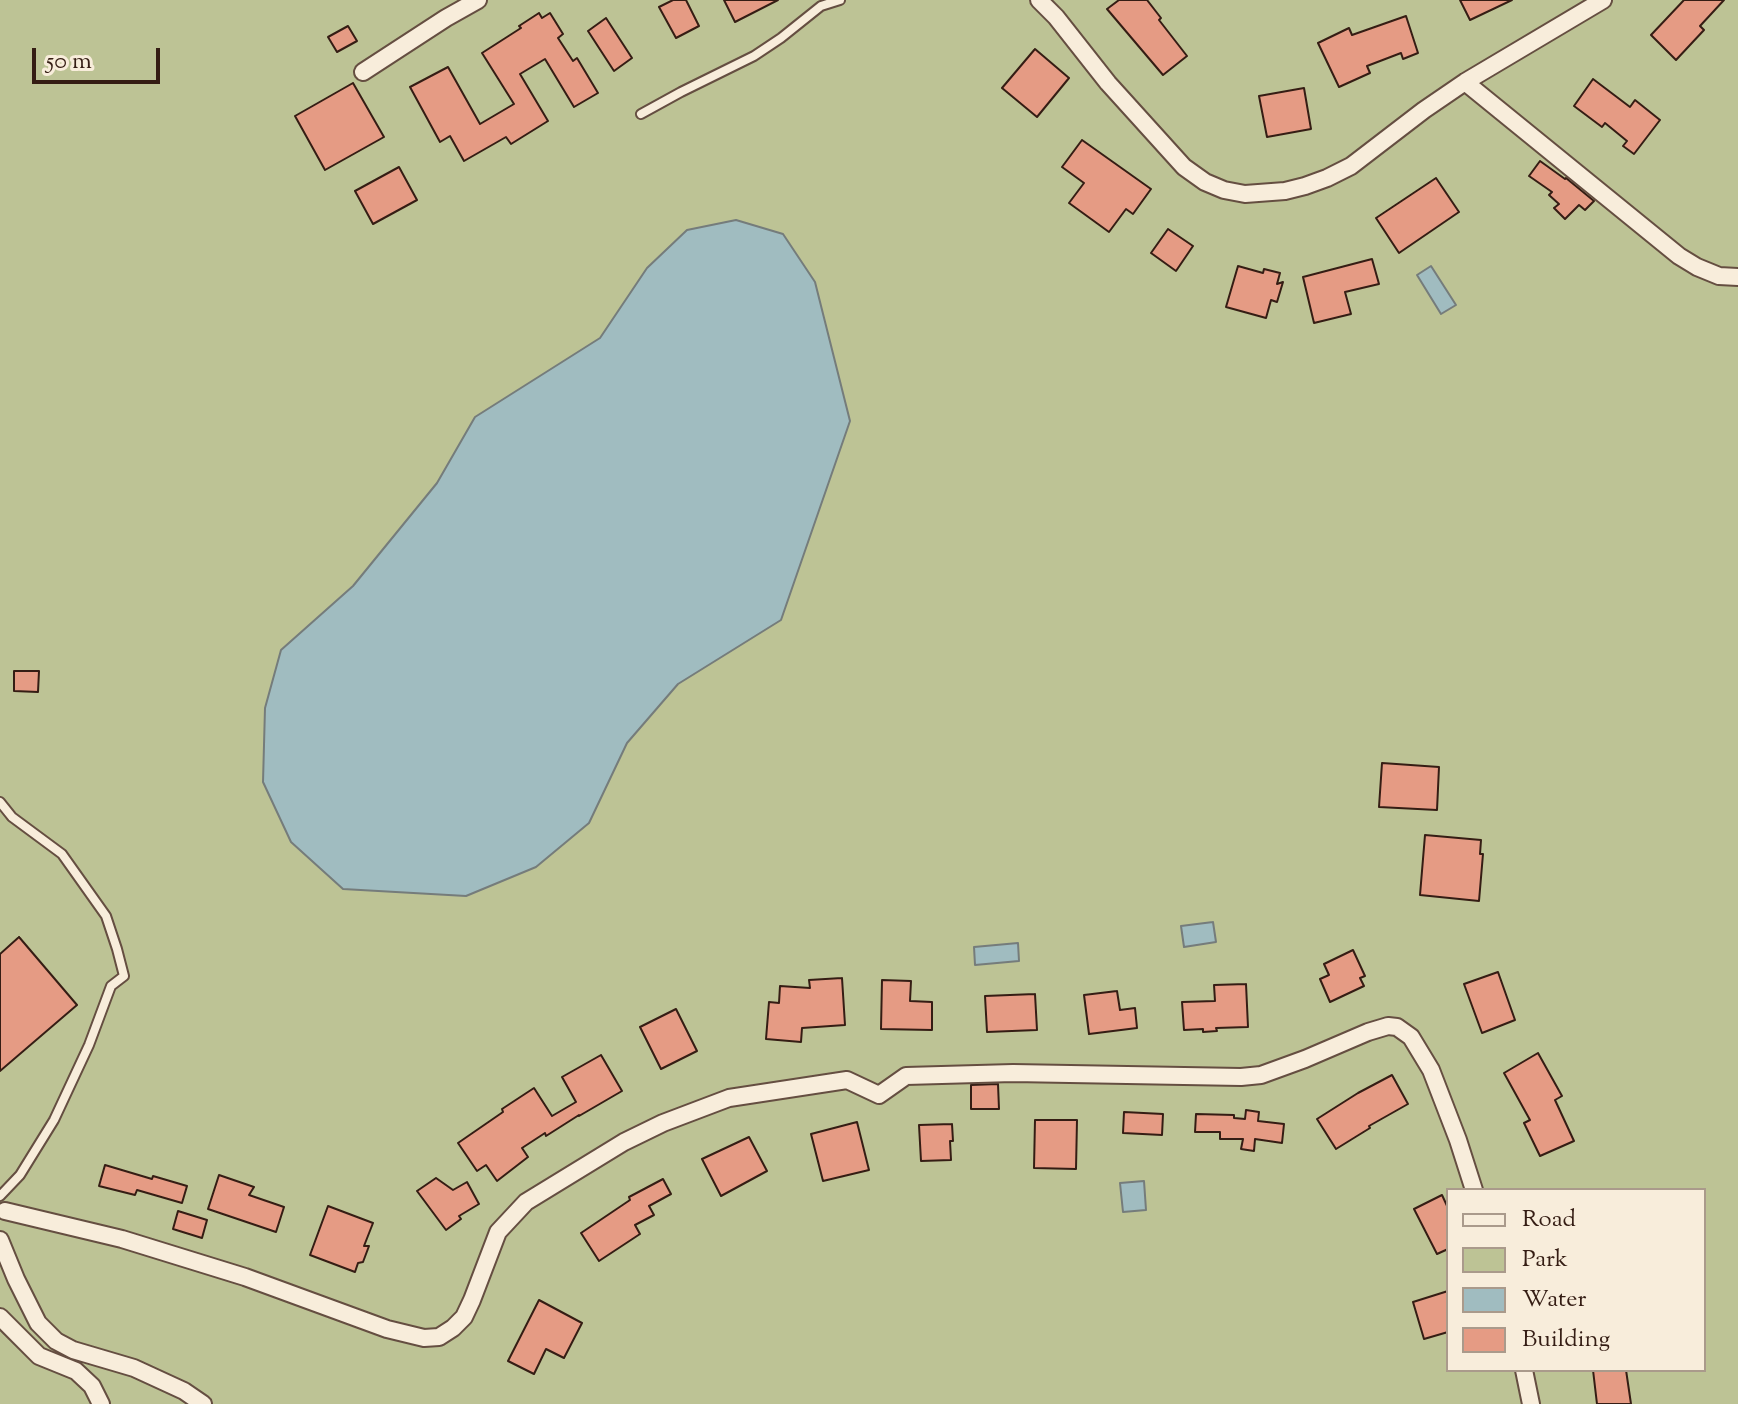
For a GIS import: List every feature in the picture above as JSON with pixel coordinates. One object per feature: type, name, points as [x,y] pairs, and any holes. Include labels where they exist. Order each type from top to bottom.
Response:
[{"type":"street","points":[[363,72],[478,0]]},
{"type":"street","points":[[1039,0],[1155,138],[1184,167],[1205,182],[1245,194],[1285,191],[1327,178],[1351,166],[1465,82],[1603,0]]},
{"type":"street","points":[[1465,82],[1679,256],[1719,276],[1738,277]]},
{"type":"street","points":[[1,1206],[245,1277],[387,1329],[424,1338],[439,1337],[464,1317],[498,1232],[526,1202],[624,1142],[663,1123],[729,1098],[847,1080],[879,1095],[906,1076],[1013,1073],[1261,1075],[1388,1026],[1397,1027],[1411,1037],[1431,1070],[1473,1188]]},
{"type":"street","points":[[0,1240],[38,1323],[56,1341],[73,1350],[134,1368],[184,1391],[203,1404]]},
{"type":"street","points":[[0,1317],[39,1356],[76,1371],[92,1386],[101,1404]]},
{"type":"street","points":[[1524,1372],[1531,1404]]},
{"type":"lane","points":[[641,114],[754,56],[821,6],[840,0]]},
{"type":"lane","points":[[0,802],[12,817],[62,854],[106,916],[124,976],[111,986],[89,1045],[54,1120],[1,1206]]},
{"type":"green space","points":[[0,0],[1738,0],[1738,1404],[0,1404]]},
{"type":"water","points":[[736,220],[783,234],[815,282],[850,421],[781,620],[678,684],[627,743],[589,823],[536,867],[466,896],[343,889],[291,842],[263,782],[265,708],[281,650],[353,586],[437,483],[475,417],[600,338],[647,268],[687,230]]},
{"type":"water","points":[[1431,266],[1456,305],[1441,314],[1417,275]]},
{"type":"water","points":[[1213,922],[1216,942],[1184,947],[1181,926]]},
{"type":"water","points":[[1018,943],[1019,961],[975,965],[974,947]]},
{"type":"water","points":[[1144,1181],[1146,1210],[1123,1212],[1120,1183]]},
{"type":"building","points":[[673,0],[686,0],[699,26],[676,38],[659,7]]},
{"type":"building","points":[[724,0],[778,0],[735,22]]},
{"type":"building","points":[[1119,0],[1147,0],[1187,56],[1163,75],[1107,9]]},
{"type":"building","points":[[1460,0],[1512,0],[1470,20]]},
{"type":"building","points":[[1684,0],[1724,0],[1700,26],[1704,30],[1676,60],[1651,35]]},
{"type":"building","points":[[539,13],[542,18],[550,13],[563,34],[558,38],[573,61],[577,58],[598,93],[574,107],[545,59],[520,74],[548,121],[511,144],[506,137],[464,161],[450,136],[440,142],[410,87],[448,67],[480,124],[514,104],[482,53]]},
{"type":"building","points":[[1406,16],[1418,53],[1403,59],[1401,53],[1367,66],[1370,73],[1339,87],[1318,43],[1349,28],[1352,35]]},
{"type":"building","points":[[606,18],[632,58],[614,71],[588,31]]},
{"type":"building","points":[[348,26],[357,41],[337,52],[328,37]]},
{"type":"building","points":[[1035,49],[1069,78],[1037,117],[1002,88]]},
{"type":"building","points":[[1593,79],[1630,107],[1635,100],[1660,120],[1634,154],[1623,146],[1627,141],[1605,123],[1602,127],[1574,106]]},
{"type":"building","points":[[353,83],[384,137],[325,170],[295,116]]},
{"type":"building","points":[[1304,88],[1311,129],[1267,137],[1259,96]]},
{"type":"building","points":[[1082,140],[1151,189],[1133,214],[1126,209],[1109,232],[1069,203],[1084,183],[1062,167]]},
{"type":"building","points":[[1540,161],[1594,201],[1585,210],[1579,205],[1565,219],[1554,208],[1559,204],[1549,195],[1552,192],[1529,176]]},
{"type":"building","points":[[399,167],[417,200],[373,224],[355,191]]},
{"type":"building","points":[[1436,178],[1459,212],[1399,253],[1376,218]]},
{"type":"building","points":[[1168,229],[1193,246],[1176,271],[1151,253]]},
{"type":"building","points":[[1372,259],[1379,284],[1345,292],[1351,314],[1314,323],[1303,277]]},
{"type":"building","points":[[1238,266],[1263,273],[1264,269],[1280,273],[1277,284],[1283,282],[1277,302],[1271,300],[1266,318],[1226,307]]},
{"type":"building","points":[[14,671],[39,671],[38,692],[14,691]]},
{"type":"building","points":[[1382,763],[1439,767],[1437,810],[1379,807]]},
{"type":"building","points":[[1425,835],[1481,840],[1480,854],[1483,854],[1479,901],[1420,895]]},
{"type":"building","points":[[19,937],[77,1005],[0,1071],[0,954]]},
{"type":"building","points":[[1353,950],[1365,976],[1360,978],[1364,986],[1330,1002],[1320,979],[1329,975],[1324,964]]},
{"type":"building","points":[[1498,972],[1515,1020],[1482,1033],[1464,984]]},
{"type":"building","points":[[842,978],[845,1025],[802,1028],[801,1042],[766,1039],[769,1002],[779,1003],[780,986],[810,988],[809,980]]},
{"type":"building","points":[[882,980],[911,981],[910,1001],[932,1002],[932,1030],[881,1029]]},
{"type":"building","points":[[1246,984],[1248,1027],[1216,1028],[1217,1031],[1203,1032],[1203,1029],[1184,1030],[1182,1002],[1215,1001],[1214,985]]},
{"type":"building","points":[[1117,991],[1120,1010],[1135,1008],[1137,1028],[1089,1034],[1084,995]]},
{"type":"building","points":[[1035,994],[1037,1030],[987,1032],[985,996]]},
{"type":"building","points":[[676,1009],[697,1051],[661,1069],[640,1027]]},
{"type":"building","points":[[1538,1053],[1562,1096],[1555,1100],[1574,1141],[1540,1156],[1524,1123],[1530,1120],[1504,1073]]},
{"type":"building","points":[[601,1055],[622,1091],[522,1148],[528,1157],[497,1181],[486,1165],[477,1171],[458,1143],[534,1088],[552,1116],[576,1102],[562,1077]]},
{"type":"building","points":[[1392,1075],[1408,1104],[1336,1149],[1317,1119]]},
{"type":"building","points":[[998,1084],[999,1109],[971,1109],[971,1085]]},
{"type":"building","points":[[1246,1110],[1259,1112],[1258,1121],[1284,1124],[1282,1143],[1255,1139],[1254,1151],[1241,1149],[1243,1139],[1220,1139],[1220,1132],[1195,1132],[1196,1114],[1234,1115],[1234,1118],[1245,1119]]},
{"type":"building","points":[[1124,1112],[1163,1114],[1162,1135],[1123,1133]]},
{"type":"building","points":[[1035,1120],[1077,1120],[1076,1169],[1034,1168]]},
{"type":"building","points":[[857,1122],[869,1170],[823,1181],[811,1134]]},
{"type":"building","points":[[952,1124],[951,1160],[921,1161],[919,1125]]},
{"type":"building","points":[[749,1137],[767,1171],[721,1196],[702,1159]]},
{"type":"building","points":[[105,1165],[187,1186],[182,1203],[137,1190],[135,1195],[99,1186]]},
{"type":"building","points":[[219,1175],[254,1187],[249,1195],[284,1207],[276,1232],[208,1209]]},
{"type":"building","points":[[436,1178],[453,1190],[467,1182],[479,1204],[459,1216],[461,1219],[446,1230],[417,1191]]},
{"type":"building","points":[[663,1179],[671,1194],[649,1206],[654,1215],[635,1225],[640,1234],[599,1261],[581,1233],[630,1200],[629,1197]]},
{"type":"building","points":[[1442,1195],[1446,1204],[1446,1250],[1437,1254],[1414,1209]]},
{"type":"building","points":[[328,1206],[373,1223],[364,1246],[369,1246],[355,1272],[310,1255]]},
{"type":"building","points":[[178,1211],[207,1220],[202,1238],[173,1229]]},
{"type":"building","points":[[1446,1292],[1446,1333],[1424,1339],[1413,1302]]},
{"type":"building","points":[[539,1300],[582,1323],[564,1358],[546,1349],[534,1374],[508,1361]]},
{"type":"building","points":[[1593,1372],[1626,1372],[1631,1404],[1597,1404]]}]
